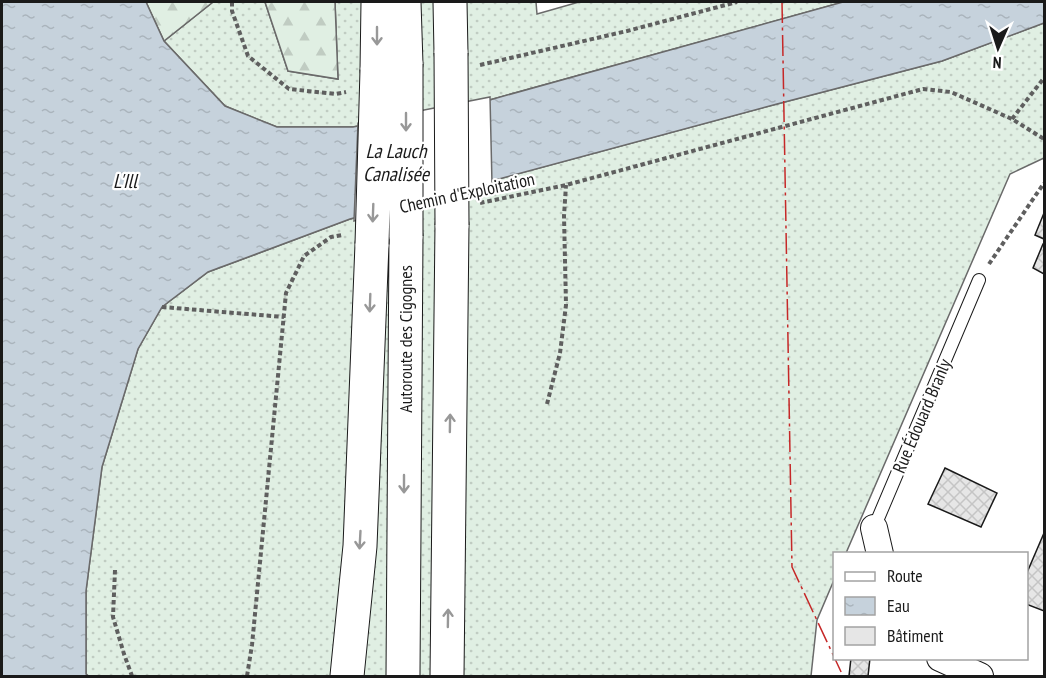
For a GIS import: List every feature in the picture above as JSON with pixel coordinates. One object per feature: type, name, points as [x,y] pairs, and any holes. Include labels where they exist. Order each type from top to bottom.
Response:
[{"type":"highway","points":[[347,676],[360,546],[357,239],[392,67],[378,2]]},
{"type":"highway","name":"Autoroute des Cigognes","points":[[403,676],[406,236],[392,67],[404,2]]},
{"type":"highway","points":[[447,676],[463,215],[451,53],[450,2]]},
{"type":"street","name":"Rue Édouard Branly","points":[[874,528],[880,552]]},
{"type":"street","points":[[944,660],[980,676]]},
{"type":"lane","name":"Rue Édouard Branly","points":[[874,528],[979,280]]},
{"type":"path","points":[[232,2],[232,11],[248,56],[289,89],[336,94]]},
{"type":"path","points":[[502,60],[627,31],[736,2]]},
{"type":"path","points":[[1012,119],[1044,78]]},
{"type":"path","name":"Chemin d'Exploitation","points":[[463,215],[923,89],[951,92],[1012,119],[1044,139]]},
{"type":"path","points":[[979,280],[1044,183]]},
{"type":"path","points":[[547,404],[560,353],[566,305],[564,216],[566,186]]},
{"type":"path","points":[[246,676],[253,633],[286,293],[304,256],[331,237],[357,239]]},
{"type":"path","points":[[162,307],[284,317]]},
{"type":"path","points":[[115,570],[113,617],[132,676]]},
{"type":"green space","points":[[146,2],[213,2],[164,41]]},
{"type":"green space","points":[[213,2],[265,2],[288,71],[338,79],[335,2],[536,2],[537,14],[579,2],[843,2],[486,101],[353,127],[277,127],[225,106],[164,41]]},
{"type":"green space","points":[[265,2],[335,2],[338,79],[288,71]]},
{"type":"green space","points":[[1044,23],[1044,158],[1010,174],[846,552],[833,552],[833,582],[817,620],[811,676],[88,676],[86,674],[86,591],[102,467],[138,349],[162,307],[208,272],[350,219],[942,61]]},
{"type":"water","name":"L'Ill","points":[[2,2],[146,2],[164,41],[225,106],[277,127],[353,127],[486,101],[843,2],[1044,2],[1044,23],[942,61],[350,219],[208,272],[162,307],[138,349],[102,467],[86,591],[86,674],[88,676],[2,676]]},
{"type":"pier","points":[[490,97],[492,184],[354,221],[358,123]]},
{"type":"building","points":[[1044,213],[1044,239],[1035,235]]},
{"type":"building","points":[[1044,244],[1044,274],[1033,268]]},
{"type":"building","points":[[945,468],[997,493],[981,527],[928,504]]},
{"type":"building","points":[[1044,533],[1044,611],[1028,605],[1028,570]]},
{"type":"building","points":[[851,660],[870,660],[868,676],[849,676]]},
{"type":"power","points":[[782,2],[792,567],[833,655]]},
{"type":"power","points":[[836,660],[843,676]]},
{"type":"water label","name":"La Lauch Canalisée","points":[[396,162]]}]
